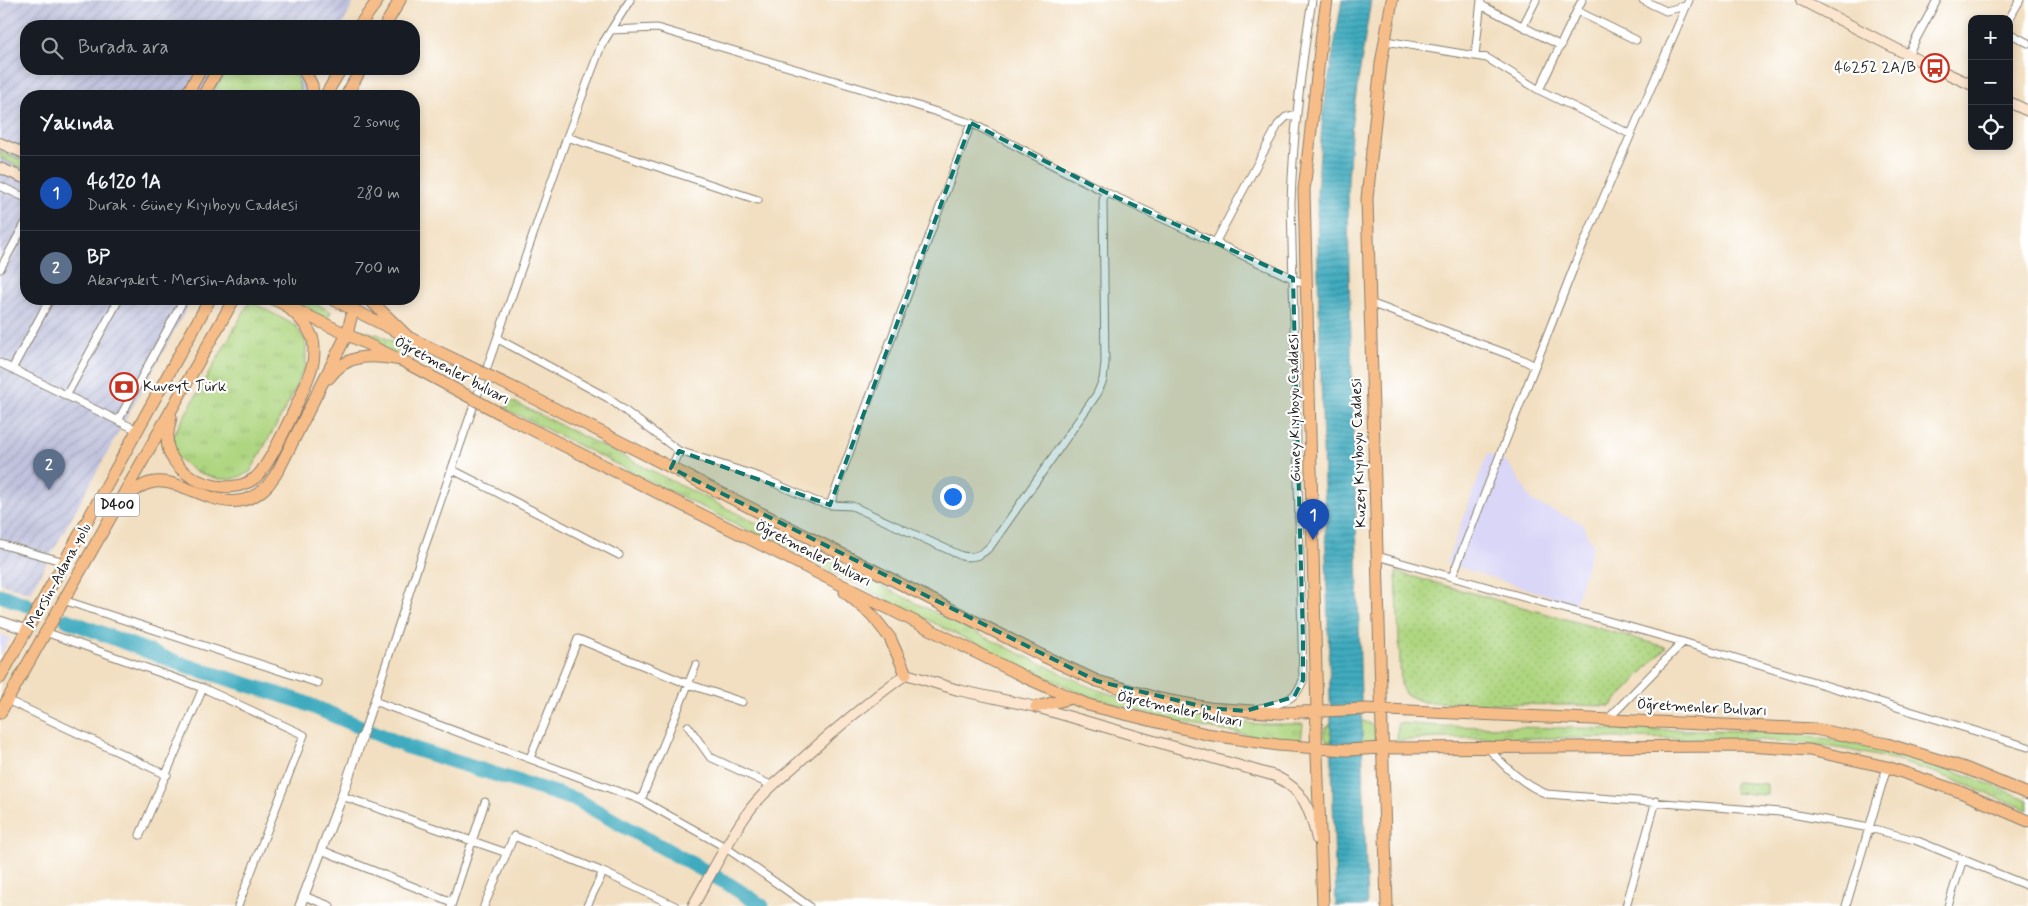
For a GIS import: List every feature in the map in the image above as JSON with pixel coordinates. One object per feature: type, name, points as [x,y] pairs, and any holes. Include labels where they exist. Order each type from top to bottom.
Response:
[{"type":"main road","points":[[364,20],[379,0]]},
{"type":"main road","points":[[368,20],[379,0]]},
{"type":"main road","points":[[388,20],[400,0]]},
{"type":"main road","name":"Güney Kıyıboyu Caddesi","points":[[1323,906],[1322,748],[1316,731],[1321,711],[1304,190],[1327,0]]},
{"type":"main road","name":"Kuzey Kıyıboyu Caddesi","points":[[1387,906],[1382,748],[1384,730],[1381,709],[1367,200],[1381,64],[1392,0]]},
{"type":"main road","points":[[1801,0],[1815,4],[1908,54],[1968,83]]},
{"type":"main road","points":[[189,90],[198,75]]},
{"type":"main road","points":[[206,90],[214,75]]},
{"type":"main road","points":[[306,75],[312,90]]},
{"type":"main road","points":[[329,90],[338,75]]},
{"type":"main road","points":[[349,90],[358,75]]},
{"type":"main road","points":[[2013,104],[2028,111]]},
{"type":"main road","points":[[0,143],[20,151]]},
{"type":"main road","points":[[0,168],[20,176]]},
{"type":"main road","name":"Mersin-Adana yolu","points":[[0,678],[207,305]]},
{"type":"main road","points":[[231,305],[171,417],[167,434],[169,450],[176,465],[188,474],[210,485],[224,488],[241,486],[256,477],[269,460],[307,382],[314,361],[313,338],[302,319],[283,305]]},
{"type":"main road","name":"Mersin-Adana yolu","points":[[0,713],[231,305]]},
{"type":"main road","name":"Öğretmenler bulvarı","points":[[286,305],[401,360],[503,415],[1029,679],[1088,705],[1206,734],[1278,745],[1348,750],[1382,748]]},
{"type":"main road","name":"Öğretmenler bulvarı","points":[[343,305],[516,389],[1041,655],[1097,681],[1160,699],[1210,708],[1280,713],[1365,709]]},
{"type":"main road","points":[[375,305],[408,337]]},
{"type":"main road","points":[[66,595],[127,498],[142,486],[157,480],[170,482],[219,501],[235,501],[251,497],[268,485],[279,469],[347,334],[353,310]]},
{"type":"main road","points":[[315,398],[335,370],[353,358],[384,357],[401,360]]},
{"type":"main road","points":[[830,579],[872,615],[890,638],[906,674],[958,690],[1036,707],[1215,757],[1286,781],[1298,790],[1312,816],[1322,862]]},
{"type":"main road","points":[[693,905],[725,848],[750,810],[772,786],[871,699],[906,674]]},
{"type":"main road","points":[[1036,707],[1072,698]]},
{"type":"main road","name":"Öğretmenler Bulvarı","points":[[1365,709],[1815,729],[1887,744],[1965,768],[2028,794]]},
{"type":"main road","points":[[1382,748],[1745,746],[1809,750],[1887,767],[1958,791],[2028,821]]},
{"type":"street","points":[[300,906],[342,796],[567,137],[601,46],[630,0]]},
{"type":"street","points":[[1245,711],[1277,705],[1294,697],[1300,690],[1303,680],[1291,204],[1292,150],[1312,0]]},
{"type":"street","points":[[1523,26],[1536,0]]},
{"type":"street","points":[[1540,90],[1582,0]]},
{"type":"street","points":[[1643,0],[1666,11],[1687,3]]},
{"type":"street","points":[[1908,54],[1937,0]]},
{"type":"street","points":[[2011,15],[2020,0]]},
{"type":"street","points":[[1475,56],[1481,3],[1561,46]]},
{"type":"street","points":[[1452,578],[1577,259],[1687,3]]},
{"type":"street","points":[[1577,11],[1636,40]]},
{"type":"street","points":[[611,30],[657,28],[971,123],[1105,192],[1307,285]]},
{"type":"street","points":[[2013,34],[2028,43]]},
{"type":"street","points":[[1386,41],[1487,58],[1540,90],[1630,134]]},
{"type":"street","points":[[1215,243],[1278,125],[1286,117],[1296,114]]},
{"type":"street","points":[[830,505],[971,123]]},
{"type":"street","points":[[567,137],[758,200]]},
{"type":"street","points":[[0,186],[20,195]]},
{"type":"street","points":[[498,339],[608,398],[679,451],[760,477],[800,495],[830,505],[852,506],[962,556],[975,557],[987,551],[1097,394],[1103,380],[1105,363],[1103,201],[1105,192]]},
{"type":"street","points":[[0,268],[20,233]]},
{"type":"street","points":[[1370,303],[1521,359],[1534,366]]},
{"type":"street","points":[[12,369],[47,305]]},
{"type":"street","points":[[66,396],[116,305]]},
{"type":"street","points":[[118,421],[181,305]]},
{"type":"street","points":[[0,363],[137,430]]},
{"type":"street","points":[[671,468],[679,451]]},
{"type":"street","points":[[453,470],[619,555]]},
{"type":"street","points":[[0,544],[65,562]]},
{"type":"street","points":[[1377,556],[1683,642],[2028,747]]},
{"type":"street","points":[[66,595],[318,683]]},
{"type":"street","points":[[0,622],[27,630]]},
{"type":"street","points":[[45,632],[203,688],[304,735],[238,906]]},
{"type":"street","points":[[530,758],[578,639],[688,684],[742,702]]},
{"type":"street","points":[[1608,719],[1683,642]]},
{"type":"street","points":[[641,800],[696,665]]},
{"type":"street","points":[[140,836],[203,688]]},
{"type":"street","points":[[7,700],[167,775]]},
{"type":"street","points":[[374,701],[641,800],[725,848],[809,906]]},
{"type":"street","points":[[688,726],[710,757],[772,786]]},
{"type":"street","points":[[1488,747],[1498,760],[1526,783],[1547,794],[1780,812],[1870,828],[1915,840],[2028,886]]},
{"type":"street","points":[[1846,906],[1887,767]]},
{"type":"street","points":[[342,796],[507,853]]},
{"type":"street","points":[[1626,906],[1656,801]]},
{"type":"street","points":[[321,850],[452,904],[485,802]]},
{"type":"street","points":[[484,906],[514,836],[603,872],[675,906]]},
{"type":"street","points":[[1948,906],[1963,859]]},
{"type":"street","points":[[587,906],[603,872]]},
{"type":"street","points":[[304,896],[330,906]]},
{"type":"highlighted area","points":[[971,123],[1105,192],[1293,278],[1303,639],[1303,680],[1294,697],[1245,711],[1209,708],[1097,681],[671,468],[679,451],[830,505]]},
{"type":"shaded area","points":[[0,0],[355,0],[345,20],[20,20],[20,75],[316,75],[307,90],[20,90],[20,305],[189,305],[30,593],[0,583]]},
{"type":"shaded area","points":[[1488,453],[1509,464],[1533,502],[1582,523],[1593,546],[1575,604],[1446,563]]},
{"type":"shaded area","points":[[0,634],[10,638],[0,655]]},
{"type":"green space","points":[[224,75],[294,75],[298,80],[300,90],[214,90]]},
{"type":"green space","points":[[0,151],[20,159],[20,167],[0,158]]},
{"type":"green space","points":[[248,305],[257,305],[296,326],[306,343],[306,364],[289,402],[250,472],[234,479],[218,479],[194,471],[176,456],[173,436]]},
{"type":"green space","points":[[298,305],[318,305],[331,312],[327,320]]},
{"type":"green space","points":[[359,329],[379,335],[410,351],[405,359],[357,335]]},
{"type":"green space","points":[[510,400],[956,623],[1090,687],[1141,704],[1193,716],[1255,724],[1303,724],[1301,741],[1254,736],[1191,725],[1086,695],[950,631],[506,409]]},
{"type":"green space","points":[[1396,572],[1666,647],[1611,706],[1423,702],[1405,694],[1401,686]]},
{"type":"green space","points":[[1352,719],[1366,722],[1376,727],[1378,735],[1370,742],[1351,746],[1332,744],[1327,741],[1323,732],[1329,725]]},
{"type":"green space","points":[[1398,723],[1438,726],[1760,731],[1796,734],[1864,746],[1930,763],[2028,800],[2028,810],[1939,774],[1891,759],[1844,749],[1801,743],[1758,740],[1627,738],[1436,738],[1397,741]]},
{"type":"green space","points":[[1735,782],[1767,784],[1767,795],[1734,793]]},
{"type":"water","points":[[1342,0],[1371,0],[1352,120],[1348,182],[1367,906],[1336,906],[1318,273],[1317,192],[1323,112]]},
{"type":"waterway","points":[[0,595],[27,605]]},
{"type":"waterway","points":[[67,620],[181,664],[300,701],[408,747],[577,800],[730,885],[762,906]]},
{"type":"place","name":"46252 2A/B","points":[[1935,68]]},
{"type":"place","name":"Kuveyt Türk","points":[[124,387]]},
{"type":"place","name":"BP","points":[[49,490]]},
{"type":"place","name":"46120 1A","points":[[1313,540]]}]
